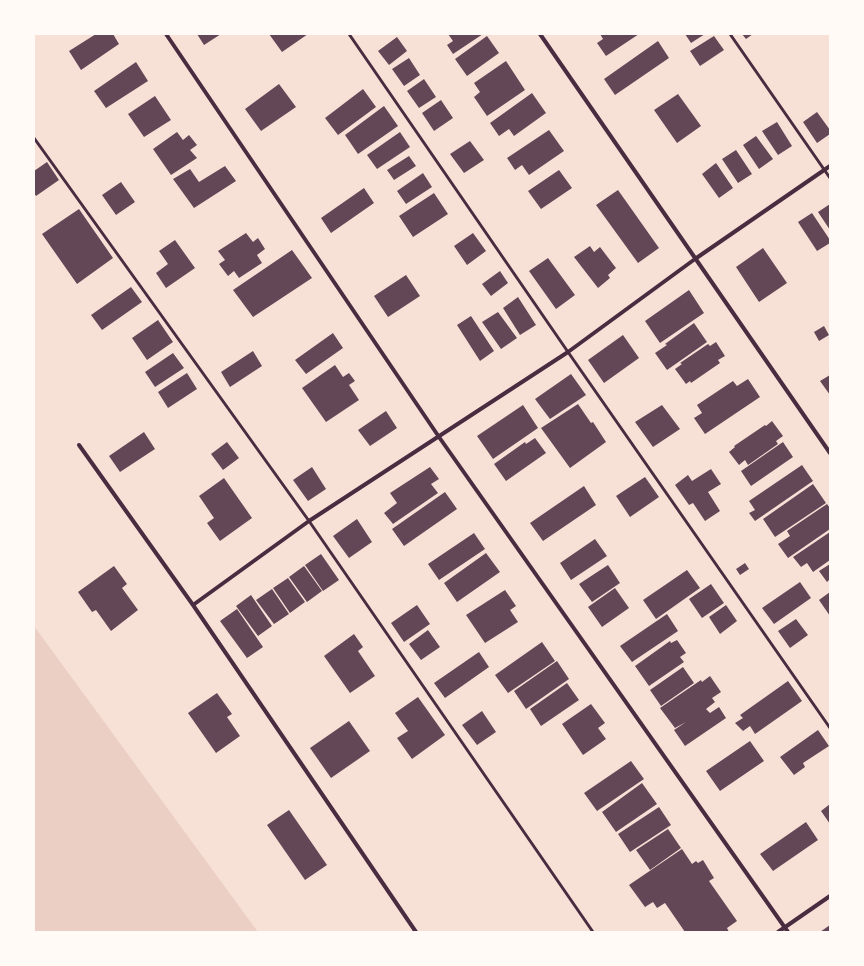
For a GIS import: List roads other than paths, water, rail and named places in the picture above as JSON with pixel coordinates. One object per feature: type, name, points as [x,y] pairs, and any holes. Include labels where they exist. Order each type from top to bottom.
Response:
[{"type":"street","points":[[166,34],[439,437],[788,932]]},
{"type":"street","points":[[540,34],[830,453]]},
{"type":"street","points":[[193,605],[308,521],[568,352],[695,259],[830,166]]},
{"type":"street","points":[[79,445],[193,605],[416,932]]},
{"type":"street","points":[[778,932],[830,896]]},
{"type":"lane","points":[[349,34],[830,728]]},
{"type":"lane","points":[[730,34],[830,178]]},
{"type":"lane","points":[[34,138],[308,521],[593,932]]}]
